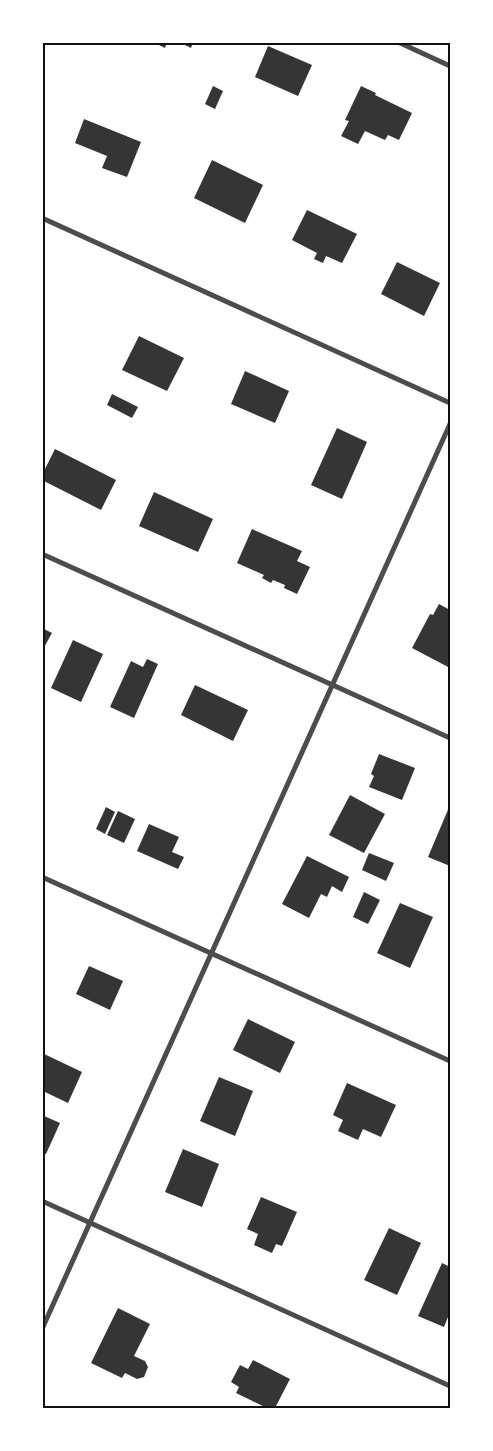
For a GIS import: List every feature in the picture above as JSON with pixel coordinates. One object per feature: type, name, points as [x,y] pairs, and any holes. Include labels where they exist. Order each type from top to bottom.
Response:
[{"type":"street","points":[[398,42],[450,66]]},
{"type":"street","points":[[42,218],[450,403]]},
{"type":"street","points":[[42,1329],[450,424]]},
{"type":"street","points":[[42,554],[450,738]]},
{"type":"street","points":[[42,877],[450,1061]]},
{"type":"street","points":[[42,1201],[450,1386]]},
{"type":"building","points":[[153,42],[167,42],[165,48]]},
{"type":"building","points":[[179,42],[193,42],[191,48]]},
{"type":"building","points":[[268,46],[312,65],[298,96],[255,77]]},
{"type":"building","points":[[213,86],[223,91],[215,109],[205,104]]},
{"type":"building","points":[[361,86],[412,113],[399,140],[388,135],[385,140],[365,131],[358,144],[341,136],[349,121],[345,120]]},
{"type":"building","points":[[84,119],[141,142],[127,177],[102,168],[107,156],[75,143]]},
{"type":"building","points":[[212,160],[263,185],[245,223],[194,198]]},
{"type":"building","points":[[307,210],[357,234],[342,263],[326,256],[323,263],[314,259],[317,253],[292,240]]},
{"type":"building","points":[[397,262],[440,283],[424,316],[381,294]]},
{"type":"building","points":[[139,336],[184,358],[167,391],[122,370]]},
{"type":"building","points":[[245,371],[289,391],[275,423],[231,404]]},
{"type":"building","points":[[112,394],[138,407],[132,418],[107,405]]},
{"type":"building","points":[[337,428],[367,442],[342,499],[311,485]]},
{"type":"building","points":[[55,449],[116,480],[101,510],[42,480],[42,475]]},
{"type":"building","points":[[154,492],[213,519],[198,552],[139,526]]},
{"type":"building","points":[[252,529],[302,551],[297,561],[310,567],[297,594],[284,588],[285,585],[273,580],[271,583],[262,578],[264,575],[237,563]]},
{"type":"building","points":[[439,604],[450,610],[450,668],[412,648],[430,614],[433,615]]},
{"type":"building","points":[[42,628],[52,633],[42,651]]},
{"type":"building","points":[[73,640],[103,654],[81,702],[51,688]]},
{"type":"building","points":[[147,659],[158,664],[134,718],[110,707],[131,661],[143,667]]},
{"type":"building","points":[[195,685],[248,710],[233,741],[181,715]]},
{"type":"building","points":[[379,754],[415,768],[402,800],[369,787],[374,776],[371,774]]},
{"type":"building","points":[[350,795],[385,814],[364,853],[329,835]]},
{"type":"building","points":[[450,805],[450,866],[428,857]]},
{"type":"building","points":[[106,807],[115,812],[105,834],[96,829]]},
{"type":"building","points":[[118,811],[135,819],[124,843],[107,835]]},
{"type":"building","points":[[149,824],[179,837],[172,852],[184,857],[178,869],[137,851]]},
{"type":"building","points":[[369,853],[394,863],[386,881],[362,870]]},
{"type":"building","points":[[307,856],[349,877],[342,892],[332,886],[327,897],[321,894],[309,918],[282,904]]},
{"type":"building","points":[[364,892],[380,900],[368,924],[353,917]]},
{"type":"building","points":[[400,903],[433,917],[410,968],[377,953]]},
{"type":"building","points":[[89,966],[123,981],[110,1010],[76,994]]},
{"type":"building","points":[[248,1019],[295,1042],[280,1073],[233,1050]]},
{"type":"building","points":[[42,1053],[82,1072],[68,1103],[45,1092],[44,1094],[42,1093]]},
{"type":"building","points":[[219,1077],[253,1091],[235,1136],[200,1121]]},
{"type":"building","points":[[347,1083],[396,1105],[381,1137],[363,1129],[358,1140],[338,1131],[343,1120],[333,1115]]},
{"type":"building","points":[[42,1115],[60,1123],[46,1154],[42,1152]]},
{"type":"building","points":[[183,1149],[219,1164],[202,1207],[165,1192]]},
{"type":"building","points":[[261,1197],[297,1212],[282,1246],[276,1244],[272,1253],[254,1245],[258,1234],[247,1229]]},
{"type":"building","points":[[389,1228],[421,1243],[397,1295],[364,1280]]},
{"type":"building","points":[[442,1263],[450,1267],[450,1312],[444,1327],[418,1316]]},
{"type":"building","points":[[118,1308],[150,1324],[134,1356],[145,1361],[148,1367],[144,1377],[137,1379],[125,1373],[122,1378],[91,1363]]},
{"type":"building","points":[[253,1360],[290,1379],[275,1408],[267,1408],[236,1393],[239,1387],[231,1382],[240,1365],[248,1369]]}]
